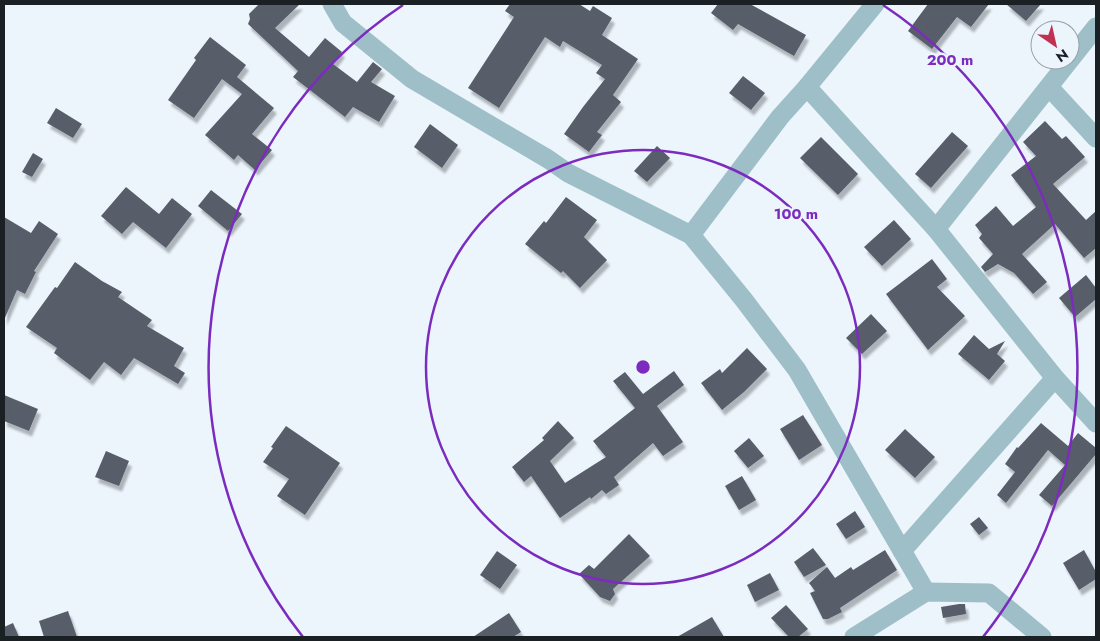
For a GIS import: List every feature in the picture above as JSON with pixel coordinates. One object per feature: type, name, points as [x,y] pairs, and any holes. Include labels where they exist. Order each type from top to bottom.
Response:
[{"type":"street","points":[[332,4],[343,23],[412,79],[548,159],[568,173],[691,235],[744,300],[797,370],[926,592]]},
{"type":"street","points":[[691,235],[780,117],[808,87],[875,4]]},
{"type":"street","points":[[936,229],[1096,27]]},
{"type":"street","points":[[808,87],[936,229],[1055,378],[1096,423]]},
{"type":"street","points":[[1049,87],[1096,138]]},
{"type":"street","points":[[902,551],[1055,378]]},
{"type":"street","points":[[854,637],[926,592],[989,593],[1042,637]]},
{"type":"building","points":[[259,4],[300,4],[275,28],[309,57],[325,38],[342,52],[333,64],[357,82],[373,62],[382,69],[371,82],[395,96],[379,122],[353,107],[345,117],[293,77],[298,71],[248,24],[249,14]]},
{"type":"building","points":[[510,4],[579,4],[590,11],[593,6],[612,18],[602,35],[638,59],[613,95],[621,102],[597,132],[602,135],[589,152],[564,134],[605,79],[596,73],[602,65],[563,41],[560,47],[545,37],[499,108],[468,88],[514,17],[505,11]]},
{"type":"building","points":[[718,4],[750,4],[806,35],[794,56],[738,24],[733,30],[711,13]]},
{"type":"building","points":[[928,4],[989,4],[971,27],[957,17],[932,49],[908,31]]},
{"type":"building","points":[[1006,4],[1041,4],[1026,21]]},
{"type":"building","points":[[210,37],[246,65],[237,77],[274,108],[252,134],[272,150],[255,170],[238,155],[234,160],[205,135],[242,94],[222,79],[194,118],[168,100],[196,60],[194,58]]},
{"type":"building","points":[[743,76],[765,93],[751,110],[729,93]]},
{"type":"building","points":[[56,108],[82,124],[73,138],[47,123]]},
{"type":"building","points":[[1045,121],[1062,139],[1066,136],[1085,157],[1053,184],[1086,220],[1096,211],[1096,248],[1084,258],[1055,224],[1022,254],[1047,282],[1033,294],[1014,273],[998,264],[985,272],[981,267],[993,254],[979,238],[982,234],[975,225],[996,206],[1013,226],[1036,207],[1011,175],[1036,156],[1023,142]]},
{"type":"building","points":[[430,124],[458,145],[442,168],[414,147]]},
{"type":"building","points":[[952,132],[968,146],[931,188],[915,174]]},
{"type":"building","points":[[821,137],[858,174],[838,195],[800,158]]},
{"type":"building","points":[[657,146],[670,158],[647,182],[634,171]]},
{"type":"building","points":[[33,153],[43,159],[32,177],[22,172]]},
{"type":"building","points":[[126,187],[159,214],[172,198],[192,214],[166,248],[133,222],[122,234],[101,216]]},
{"type":"building","points":[[211,190],[242,214],[228,231],[198,206]]},
{"type":"building","points":[[566,197],[597,220],[584,237],[607,260],[580,288],[563,271],[561,273],[525,244],[544,221],[546,223]]},
{"type":"building","points":[[4,217],[31,233],[39,221],[58,234],[34,271],[36,272],[25,294],[17,290],[4,320]]},
{"type":"building","points":[[894,220],[911,239],[882,266],[864,247]]},
{"type":"building","points":[[932,259],[947,279],[937,287],[965,316],[928,350],[886,294]]},
{"type":"building","points":[[75,262],[122,292],[118,297],[152,320],[147,326],[184,348],[174,366],[185,373],[178,384],[134,358],[121,375],[104,362],[90,380],[54,353],[57,348],[26,327]]},
{"type":"building","points":[[1086,275],[1096,288],[1096,299],[1075,317],[1059,298]]},
{"type":"building","points":[[871,314],[887,331],[862,354],[846,338]]},
{"type":"building","points":[[974,335],[989,349],[1005,341],[997,354],[1005,361],[989,380],[958,354]]},
{"type":"building","points":[[747,348],[767,369],[744,392],[722,410],[701,383],[720,369],[722,373]]},
{"type":"building","points":[[674,371],[684,385],[657,406],[683,442],[663,456],[653,443],[614,477],[619,485],[606,494],[602,490],[560,518],[531,476],[524,482],[512,467],[544,440],[542,438],[558,421],[574,438],[550,461],[565,483],[606,457],[593,441],[635,408],[613,381],[625,372],[643,394]]},
{"type":"building","points":[[4,395],[38,409],[29,431],[4,421]]},
{"type":"building","points":[[803,415],[822,445],[799,460],[780,429]]},
{"type":"building","points":[[1041,423],[1068,446],[1078,433],[1096,448],[1096,454],[1052,506],[1039,495],[1065,465],[1048,450],[1006,503],[997,495],[1015,472],[1005,464],[1017,447]]},
{"type":"building","points":[[286,426],[340,463],[305,515],[277,496],[289,479],[263,462]]},
{"type":"building","points":[[905,429],[935,457],[915,478],[885,450]]},
{"type":"building","points":[[749,438],[764,456],[748,468],[734,451]]},
{"type":"building","points":[[106,451],[129,461],[119,486],[95,477]]},
{"type":"building","points":[[742,476],[756,500],[739,510],[725,486]]},
{"type":"building","points":[[855,511],[865,527],[846,539],[836,524]]},
{"type":"building","points":[[979,517],[988,528],[979,535],[970,524]]},
{"type":"building","points":[[629,534],[650,556],[613,589],[615,594],[610,601],[600,597],[579,574],[589,565],[594,569]]},
{"type":"building","points":[[813,548],[826,565],[804,577],[794,562]]},
{"type":"building","points":[[885,550],[897,570],[840,608],[842,612],[828,619],[823,619],[810,593],[815,591],[809,583],[827,567],[835,578],[851,567],[853,570]]},
{"type":"building","points":[[1084,550],[1096,572],[1096,579],[1079,590],[1063,563]]},
{"type":"building","points":[[497,551],[517,565],[500,589],[480,575]]},
{"type":"building","points":[[770,573],[779,590],[755,602],[747,585]]},
{"type":"building","points":[[965,604],[966,614],[943,618],[941,607]]},
{"type":"building","points":[[786,605],[808,629],[798,637],[789,637],[771,618]]},
{"type":"building","points":[[68,611],[77,637],[44,637],[39,621]]},
{"type":"building","points":[[509,613],[521,632],[513,637],[473,637]]},
{"type":"building","points":[[712,617],[724,637],[677,637]]},
{"type":"building","points":[[13,623],[19,637],[4,637],[4,627]]}]
